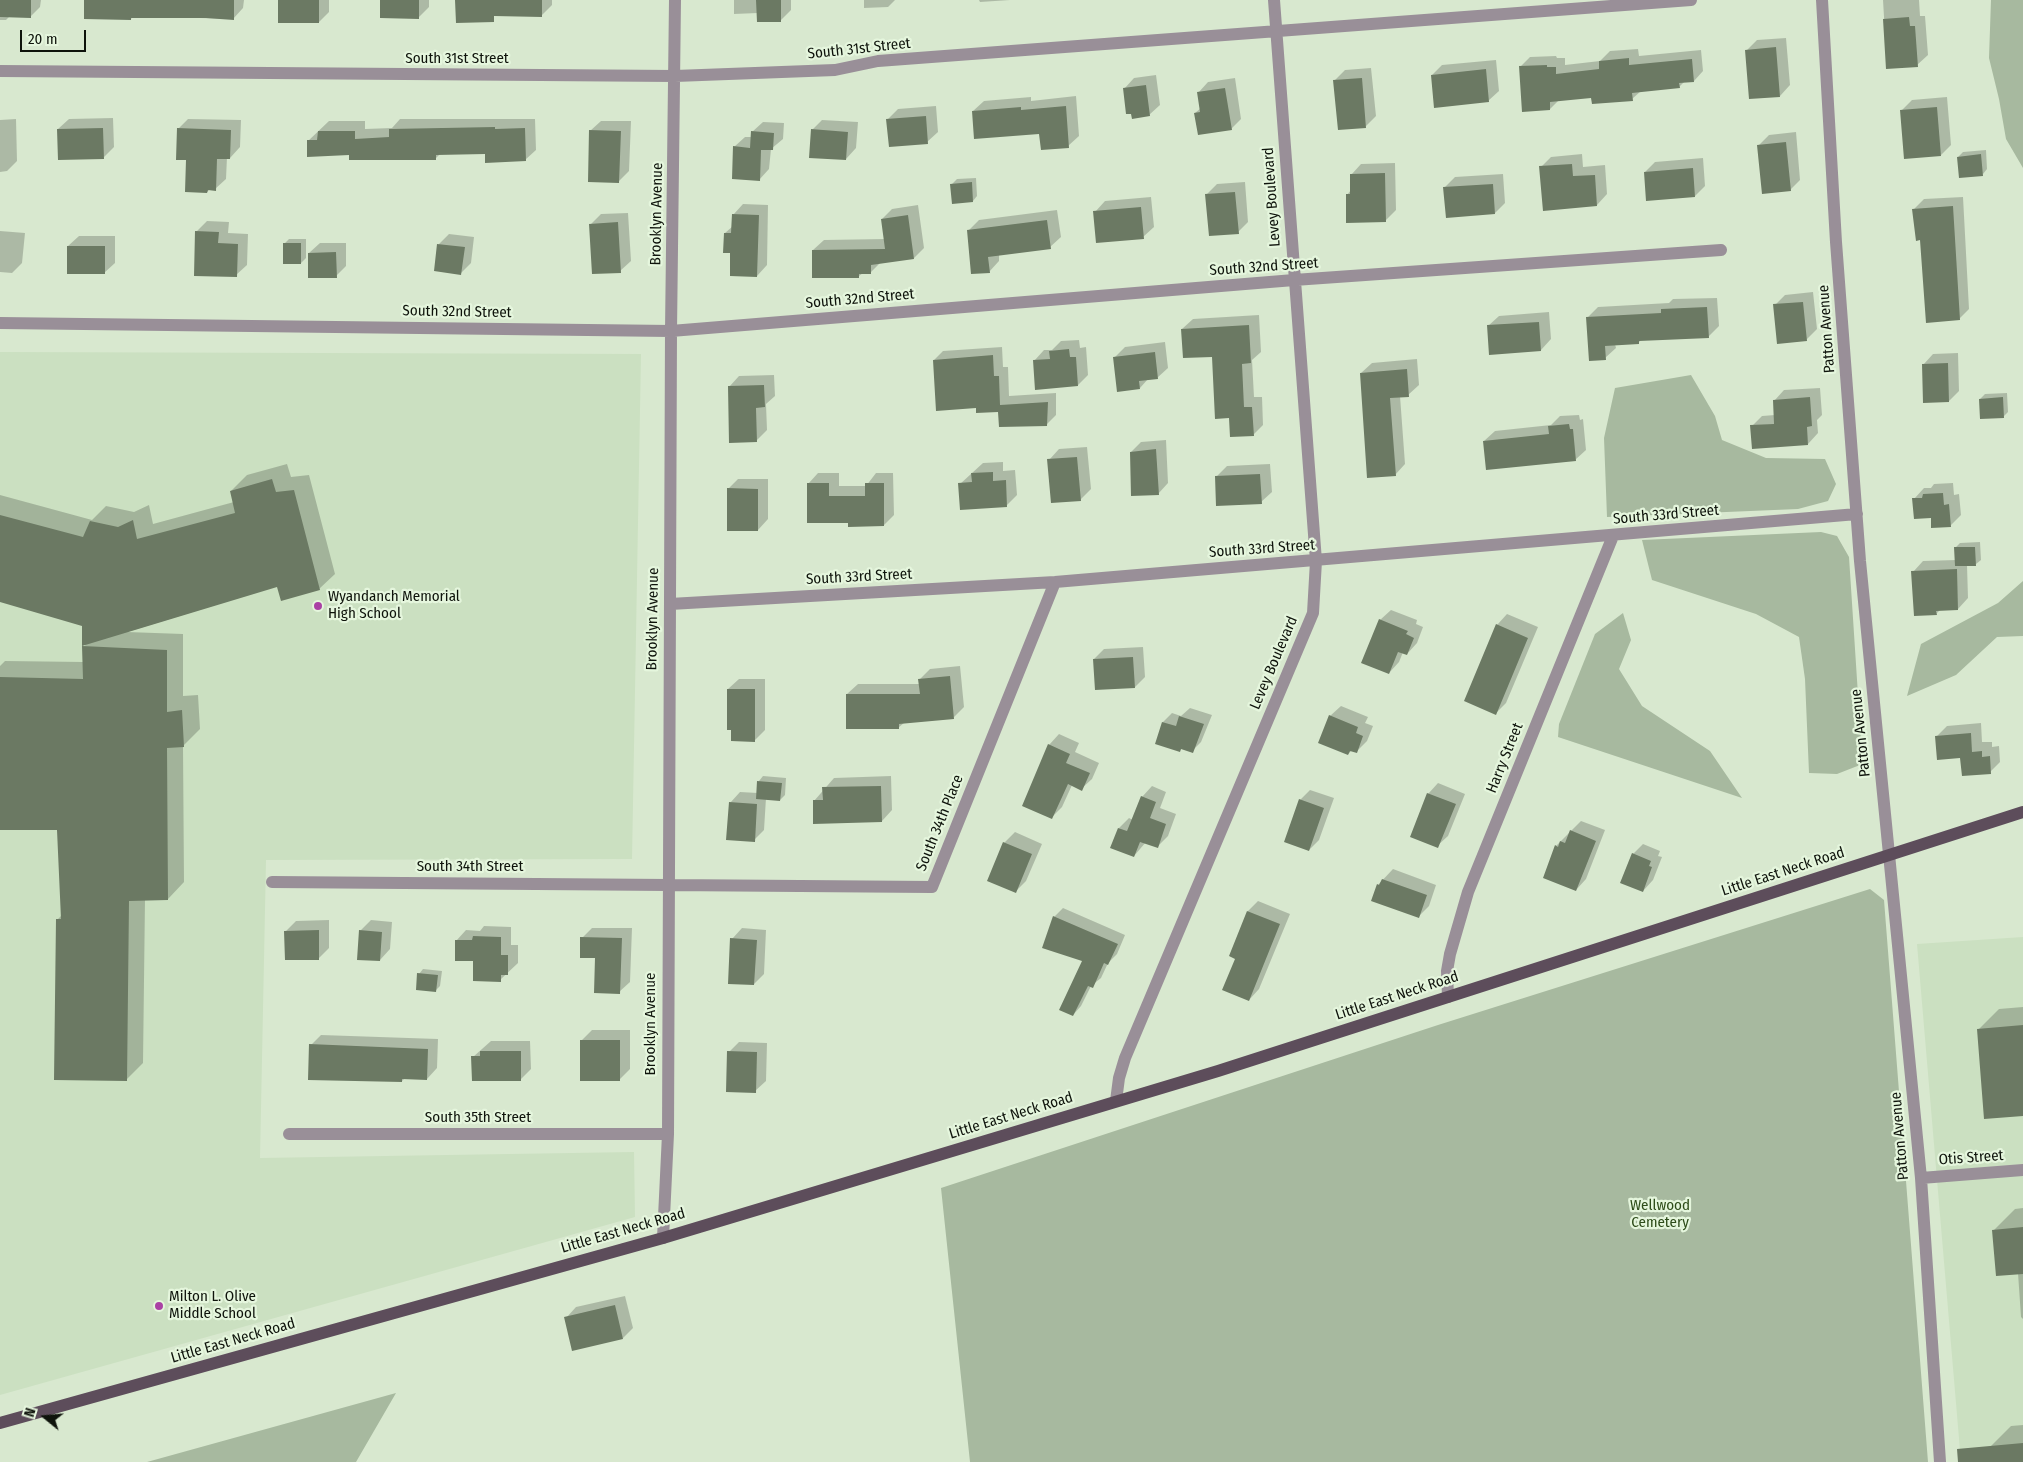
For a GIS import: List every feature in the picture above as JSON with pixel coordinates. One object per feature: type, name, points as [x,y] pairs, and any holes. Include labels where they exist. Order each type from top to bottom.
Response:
[{"type":"main road","name":"Little East Neck Road","points":[[0,1423],[663,1238],[1116,1101],[1448,997],[2023,812]]},
{"type":"street","name":"Brooklyn Avenue","points":[[663,1238],[668,1134],[671,331],[675,0]]},
{"type":"street","name":"Levey Boulevard","points":[[1116,1101],[1119,1078],[1125,1058],[1313,613],[1316,561],[1274,0]]},
{"type":"street","name":"South 31st Street","points":[[0,71],[675,76],[835,70],[878,61],[1690,0]]},
{"type":"street","name":"Patton Avenue","points":[[1822,0],[1836,242],[1864,607],[1921,1178],[1940,1462]]},
{"type":"street","name":"South 32nd Street","points":[[0,323],[671,331],[1294,280],[1721,250]]},
{"type":"street","name":"South 33rd Street","points":[[670,604],[1055,582],[1857,514]]},
{"type":"street","name":"Harry Street","points":[[1448,997],[1447,971],[1450,954],[1468,892],[1613,536]]},
{"type":"street","name":"South 34th Place","points":[[668,885],[932,886],[1055,582]]},
{"type":"street","name":"South 34th Street","points":[[272,882],[668,885]]},
{"type":"street","name":"South 35th Street","points":[[289,1134],[668,1134]]},
{"type":"street","name":"Otis Street","points":[[1921,1178],[2023,1170]]},
{"type":"shaded area","name":"Wyandanch Memorial High School","points":[[0,352],[641,354],[632,859],[266,860],[260,1158],[634,1152],[635,1217],[0,1395]]},
{"type":"shaded area","points":[[2023,937],[2023,1462],[1961,1462],[1917,944]]},
{"type":"green space","points":[[1991,0],[2023,0],[2023,168],[2006,139],[1989,58]]},
{"type":"green space","points":[[1691,375],[1715,416],[1722,440],[1766,458],[1825,459],[1836,484],[1828,501],[1798,509],[1607,517],[1604,438],[1615,388]]},
{"type":"green space","points":[[1821,532],[1837,536],[1849,557],[1861,741],[1860,765],[1837,774],[1809,773],[1805,679],[1799,637],[1756,614],[1652,580],[1642,540]]},
{"type":"green space","points":[[2023,581],[2023,636],[1997,637],[1956,675],[1907,696],[1921,644],[1998,603]]},
{"type":"green space","points":[[1623,613],[1631,640],[1619,669],[1642,706],[1710,751],[1742,798],[1558,737],[1559,724],[1595,634]]},
{"type":"green space","name":"Wellwood Cemetery","points":[[1870,889],[1884,900],[1928,1462],[970,1462],[941,1188],[1438,1025]]},
{"type":"green space","points":[[396,1393],[356,1462],[147,1462]]},
{"type":"building","points":[[0,0],[31,0],[31,18],[0,17]]},
{"type":"building","points":[[84,0],[234,0],[234,20],[206,18],[84,19]]},
{"type":"building","points":[[278,0],[319,0],[319,23],[278,23]]},
{"type":"building","points":[[380,0],[419,0],[419,19],[380,18]]},
{"type":"building","points":[[455,0],[542,0],[542,17],[494,16],[494,22],[456,23]]},
{"type":"building","points":[[756,0],[781,0],[781,22],[757,22]]},
{"type":"building","points":[[1909,17],[1910,26],[1915,26],[1918,67],[1886,69],[1883,19]]},
{"type":"building","points":[[1776,47],[1780,97],[1749,99],[1745,50]]},
{"type":"building","points":[[1629,58],[1629,65],[1692,59],[1694,82],[1679,83],[1680,88],[1632,93],[1633,101],[1592,104],[1591,98],[1550,102],[1550,110],[1522,112],[1519,66],[1547,65],[1547,67],[1556,67],[1556,74],[1599,69],[1599,61]]},
{"type":"building","points":[[1486,69],[1489,102],[1434,108],[1431,75]]},
{"type":"building","points":[[1362,78],[1366,128],[1338,130],[1333,80]]},
{"type":"building","points":[[1146,85],[1150,116],[1132,119],[1131,114],[1126,114],[1123,88]]},
{"type":"building","points":[[1225,88],[1232,130],[1198,135],[1194,113],[1200,112],[1197,92]]},
{"type":"building","points":[[1066,106],[1069,148],[1041,150],[1039,134],[974,139],[972,111],[1021,107],[1021,110]]},
{"type":"building","points":[[1937,107],[1941,156],[1904,159],[1900,110]]},
{"type":"building","points":[[926,116],[928,144],[889,147],[886,119]]},
{"type":"building","points":[[495,127],[495,129],[525,128],[526,161],[485,163],[485,154],[436,155],[436,160],[349,160],[349,155],[307,157],[307,140],[317,140],[318,131],[355,131],[355,139],[389,137],[389,129]]},
{"type":"building","points":[[103,128],[104,159],[58,160],[57,129]]},
{"type":"building","points":[[177,128],[231,130],[230,159],[217,159],[216,191],[208,190],[207,193],[185,192],[186,160],[176,160]]},
{"type":"building","points":[[811,129],[848,132],[846,160],[809,158]]},
{"type":"building","points":[[589,130],[621,131],[619,183],[588,182]]},
{"type":"building","points":[[751,131],[774,133],[773,150],[761,150],[760,181],[732,179],[733,146],[750,148]]},
{"type":"building","points":[[1786,142],[1791,191],[1762,194],[1757,145]]},
{"type":"building","points":[[1981,154],[1983,176],[1959,178],[1957,157]]},
{"type":"building","points":[[1572,164],[1573,176],[1595,175],[1597,206],[1543,211],[1539,166]]},
{"type":"building","points":[[1693,168],[1695,197],[1646,201],[1644,172]]},
{"type":"building","points":[[1385,173],[1386,222],[1346,223],[1346,194],[1350,194],[1350,174]]},
{"type":"building","points":[[972,182],[973,202],[952,204],[950,184]]},
{"type":"building","points":[[1493,184],[1495,214],[1446,218],[1443,187]]},
{"type":"building","points":[[1235,192],[1239,234],[1209,236],[1205,194]]},
{"type":"building","points":[[1953,206],[1960,320],[1926,323],[1920,240],[1916,241],[1912,209]]},
{"type":"building","points":[[1141,207],[1144,239],[1096,243],[1093,211]]},
{"type":"building","points":[[732,214],[759,215],[757,277],[730,276],[730,253],[723,253],[724,233],[731,233]]},
{"type":"building","points":[[908,215],[914,259],[871,265],[871,274],[859,274],[859,278],[812,278],[812,250],[885,249],[881,219]]},
{"type":"building","points":[[1047,220],[1051,249],[988,257],[990,273],[971,274],[967,230]]},
{"type":"building","points":[[618,222],[621,273],[592,274],[589,224]]},
{"type":"building","points":[[195,231],[219,232],[218,243],[238,244],[237,277],[194,276]]},
{"type":"building","points":[[283,243],[301,243],[301,264],[283,264]]},
{"type":"building","points":[[437,244],[465,247],[461,275],[434,271]]},
{"type":"building","points":[[67,246],[105,246],[105,274],[67,274]]},
{"type":"building","points":[[336,252],[337,278],[308,278],[308,253]]},
{"type":"building","points":[[1803,302],[1807,341],[1777,344],[1773,304]]},
{"type":"building","points":[[1707,307],[1709,338],[1639,341],[1639,344],[1605,346],[1606,360],[1589,361],[1586,317],[1661,313],[1661,309]]},
{"type":"building","points":[[1539,322],[1541,351],[1489,355],[1487,325]]},
{"type":"building","points":[[1249,325],[1251,363],[1242,364],[1244,407],[1252,407],[1254,436],[1230,437],[1229,418],[1215,419],[1212,357],[1183,358],[1181,329]]},
{"type":"building","points":[[1069,349],[1070,357],[1076,357],[1078,386],[1035,390],[1033,360],[1050,359],[1049,351]]},
{"type":"building","points":[[1155,352],[1158,379],[1139,381],[1140,389],[1117,392],[1113,357]]},
{"type":"building","points":[[993,355],[994,376],[999,376],[1000,405],[1048,402],[1047,426],[999,427],[998,412],[976,413],[976,408],[936,411],[933,360]]},
{"type":"building","points":[[1948,363],[1949,402],[1923,403],[1922,364]]},
{"type":"building","points":[[1407,369],[1409,397],[1390,398],[1396,476],[1367,478],[1360,373]]},
{"type":"building","points":[[764,385],[765,407],[756,408],[757,442],[729,443],[728,386]]},
{"type":"building","points":[[1810,397],[1812,426],[1807,427],[1808,445],[1752,449],[1750,425],[1774,424],[1773,400]]},
{"type":"building","points":[[2003,397],[2004,418],[1980,419],[1979,399]]},
{"type":"building","points":[[1569,424],[1570,429],[1573,429],[1576,461],[1486,470],[1483,441],[1549,434],[1548,426]]},
{"type":"building","points":[[1156,449],[1159,495],[1131,496],[1130,452]]},
{"type":"building","points":[[1077,457],[1081,501],[1051,503],[1047,459]]},
{"type":"building","points":[[993,472],[993,481],[1006,480],[1007,507],[960,510],[958,483],[972,482],[971,473]]},
{"type":"building","points":[[1260,474],[1262,504],[1216,506],[1215,476]]},
{"type":"building","points":[[272,479],[276,492],[294,490],[320,590],[281,601],[277,587],[82,646],[82,626],[0,602],[0,515],[83,537],[90,521],[118,527],[133,520],[137,539],[235,513],[230,491]]},
{"type":"building","points":[[807,483],[829,483],[829,496],[865,496],[865,483],[884,483],[884,526],[848,527],[848,523],[807,523]]},
{"type":"building","points":[[727,488],[758,489],[758,531],[727,531]]},
{"type":"building","points":[[1943,493],[1944,505],[1949,504],[1951,527],[1931,528],[1931,518],[1914,519],[1912,498],[1922,498],[1923,494]]},
{"type":"building","points":[[1954,547],[1975,547],[1976,566],[1955,566]]},
{"type":"building","points":[[1957,569],[1958,610],[1936,611],[1937,615],[1914,616],[1911,571]]},
{"type":"building","points":[[1379,619],[1408,631],[1406,634],[1414,638],[1407,655],[1398,652],[1389,674],[1361,663]]},
{"type":"building","points":[[1496,624],[1528,638],[1496,715],[1464,701]]},
{"type":"building","points":[[82,646],[167,650],[167,712],[182,710],[184,747],[167,748],[168,900],[129,901],[127,1081],[54,1080],[56,919],[61,919],[57,830],[0,830],[0,677],[83,679]]},
{"type":"building","points":[[1133,657],[1135,688],[1095,690],[1093,659]]},
{"type":"building","points":[[950,676],[954,719],[899,724],[899,729],[846,729],[846,694],[920,694],[918,679]]},
{"type":"building","points":[[727,689],[755,689],[755,742],[731,741],[731,730],[727,730]]},
{"type":"building","points":[[1329,715],[1358,727],[1356,733],[1363,736],[1357,753],[1350,751],[1348,755],[1318,743]]},
{"type":"building","points":[[1179,716],[1204,724],[1193,753],[1181,749],[1180,752],[1155,744],[1162,722],[1176,726]]},
{"type":"building","points":[[1971,733],[1972,752],[1982,751],[1982,757],[1990,756],[1991,774],[1962,776],[1960,758],[1937,760],[1935,736]]},
{"type":"building","points":[[1048,744],[1070,754],[1066,763],[1090,773],[1082,791],[1068,784],[1052,819],[1022,806]]},
{"type":"building","points":[[757,781],[782,783],[780,801],[756,799]]},
{"type":"building","points":[[881,786],[882,822],[813,824],[813,800],[823,800],[822,787]]},
{"type":"building","points":[[1427,793],[1456,804],[1438,848],[1410,837]]},
{"type":"building","points":[[1141,796],[1156,802],[1150,818],[1166,824],[1158,848],[1140,842],[1134,857],[1110,848],[1118,828],[1127,831]]},
{"type":"building","points":[[1299,799],[1324,808],[1309,851],[1284,842]]},
{"type":"building","points":[[729,802],[757,804],[755,842],[726,840]]},
{"type":"building","points":[[1570,830],[1596,841],[1576,891],[1543,878],[1555,845],[1558,847],[1560,841],[1565,843]]},
{"type":"building","points":[[1003,842],[1032,854],[1016,893],[987,881]]},
{"type":"building","points":[[1632,853],[1651,861],[1649,866],[1652,867],[1643,892],[1620,883]]},
{"type":"building","points":[[1382,879],[1427,895],[1419,918],[1371,901],[1377,884],[1379,885]]},
{"type":"building","points":[[1247,911],[1280,924],[1249,1001],[1222,990],[1235,959],[1229,956]]},
{"type":"building","points":[[1053,916],[1118,944],[1108,965],[1104,963],[1093,988],[1088,986],[1073,1016],[1059,1010],[1082,961],[1042,948]]},
{"type":"building","points":[[319,930],[319,960],[285,960],[284,931]]},
{"type":"building","points":[[359,930],[382,932],[380,961],[357,960]]},
{"type":"building","points":[[473,936],[501,937],[501,955],[508,955],[508,975],[501,975],[501,982],[473,981],[473,961],[455,961],[455,940],[472,940]]},
{"type":"building","points":[[580,937],[622,938],[620,994],[594,993],[595,958],[580,958]]},
{"type":"building","points":[[730,938],[757,940],[754,985],[728,984]]},
{"type":"building","points":[[417,973],[438,975],[436,992],[416,990]]},
{"type":"building","points":[[2023,1025],[2023,1116],[1984,1119],[1977,1029]]},
{"type":"building","points":[[580,1040],[620,1040],[620,1081],[580,1081]]},
{"type":"building","points":[[309,1044],[428,1049],[427,1080],[402,1079],[402,1082],[308,1080]]},
{"type":"building","points":[[480,1051],[521,1051],[521,1081],[472,1081],[471,1056],[480,1056]]},
{"type":"building","points":[[727,1051],[757,1052],[756,1093],[726,1092]]},
{"type":"building","points":[[2023,1227],[2023,1274],[1996,1276],[1992,1230]]},
{"type":"building","points":[[615,1305],[623,1339],[572,1351],[564,1317]]},
{"type":"building","points":[[2023,1443],[2023,1462],[1958,1462],[1957,1449]]},
{"type":"place","name":"Wyandanch Memorial High School","points":[[318,606]]},
{"type":"place","name":"Milton L. Olive Middle School","points":[[159,1306]]}]
